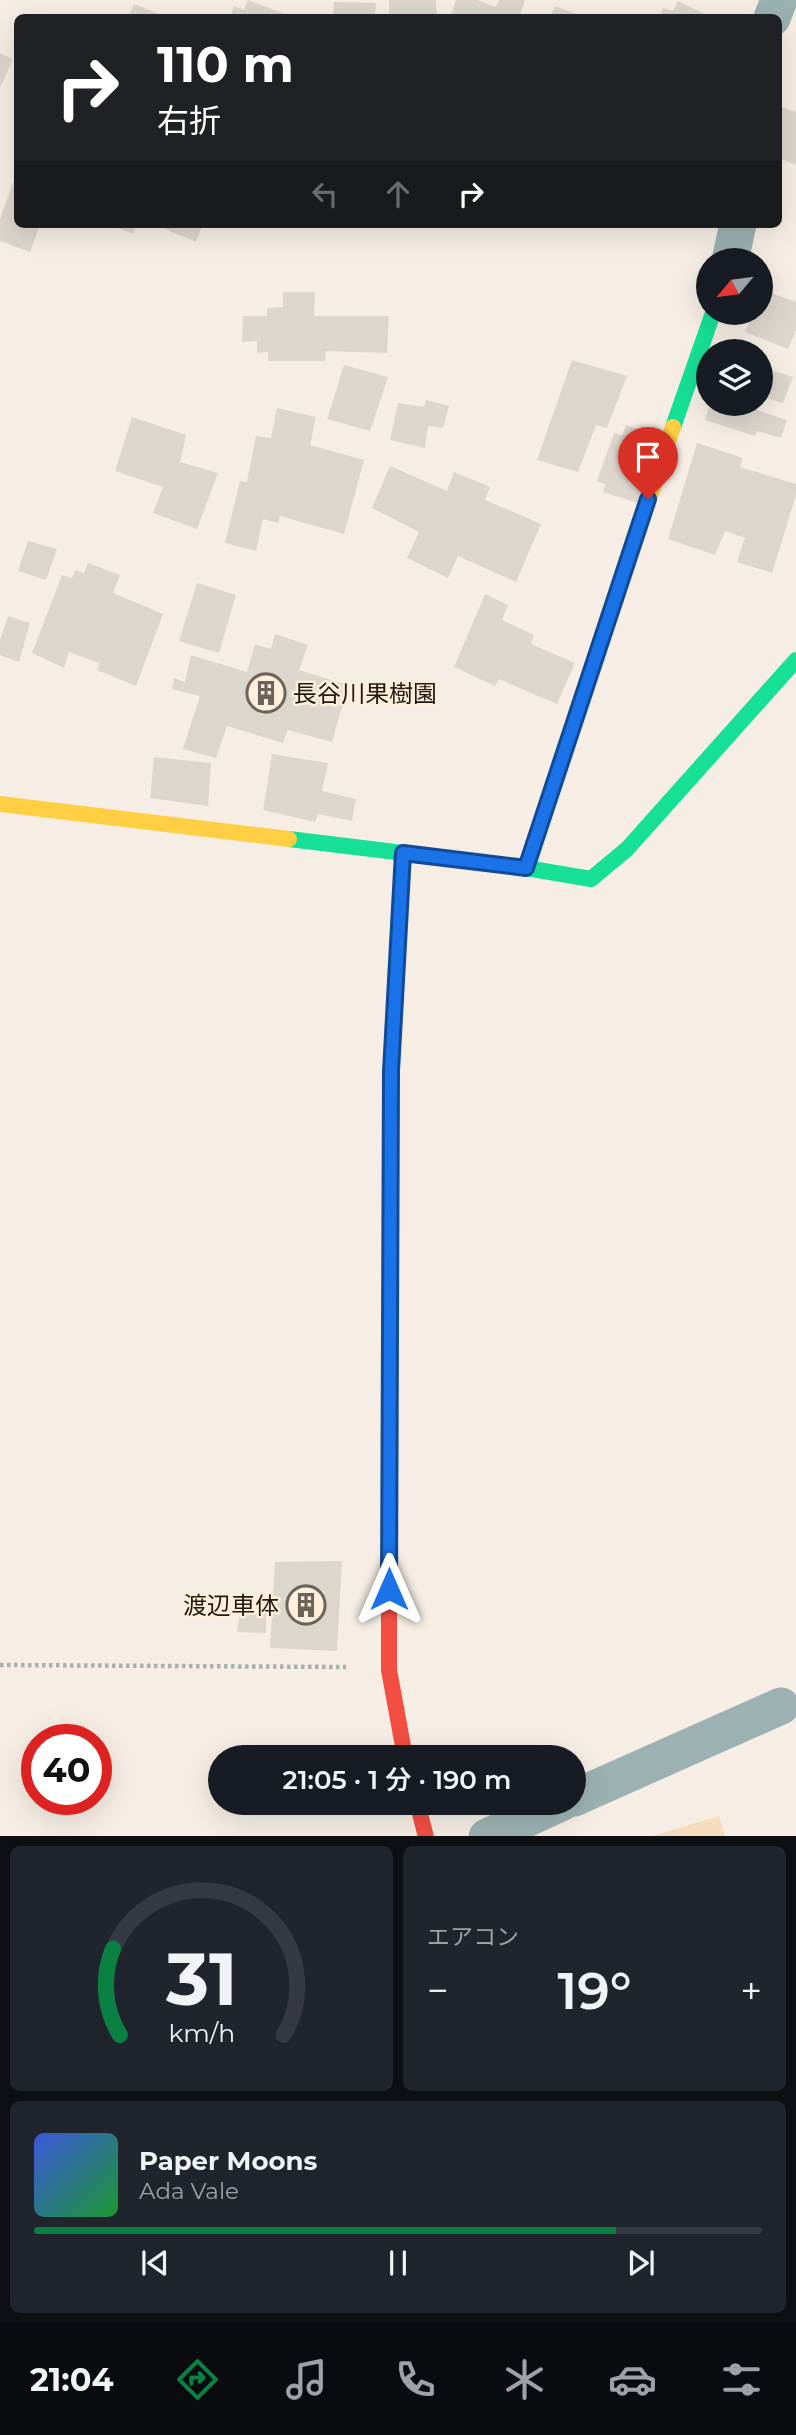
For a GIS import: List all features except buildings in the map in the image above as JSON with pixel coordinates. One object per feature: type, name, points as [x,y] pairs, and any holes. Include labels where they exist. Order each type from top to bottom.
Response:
[{"type":"street","points":[[733,248],[737,228]]},
{"type":"street","points":[[526,868],[657,472],[708,326]]},
{"type":"street","points":[[0,804],[591,878],[627,849],[796,660]]},
{"type":"street","points":[[403,853],[391,1071],[389,1671],[403,1745]]},
{"type":"street","points":[[586,1793],[781,1706]]},
{"type":"street","points":[[420,1815],[426,1836]]},
{"type":"street","points":[[487,1836],[535,1815]]},
{"type":"path","points":[[0,1665],[350,1667],[389,1671]]},
{"type":"shaded area","points":[[719,1816],[725,1836],[652,1836]]},
{"type":"traffic: fast","points":[[673,427],[708,326]]},
{"type":"traffic: fast","points":[[289,839],[526,868],[591,879],[627,849],[796,660]]},
{"type":"traffic: fast","points":[[389,1541],[391,1071],[403,853]]},
{"type":"traffic: slow","points":[[526,868],[673,427]]},
{"type":"traffic: slow","points":[[0,804],[289,839]]},
{"type":"traffic: jam","points":[[389,1541],[389,1670],[403,1745]]},
{"type":"traffic: jam","points":[[420,1815],[426,1836]]},
{"type":"place","name":"長谷川果樹園","points":[[266,693]]},
{"type":"place","name":"渡辺車体","points":[[306,1605]]},
{"type":"route","points":[[389,1589],[391,1071],[403,853],[526,868],[648,499]]}]
